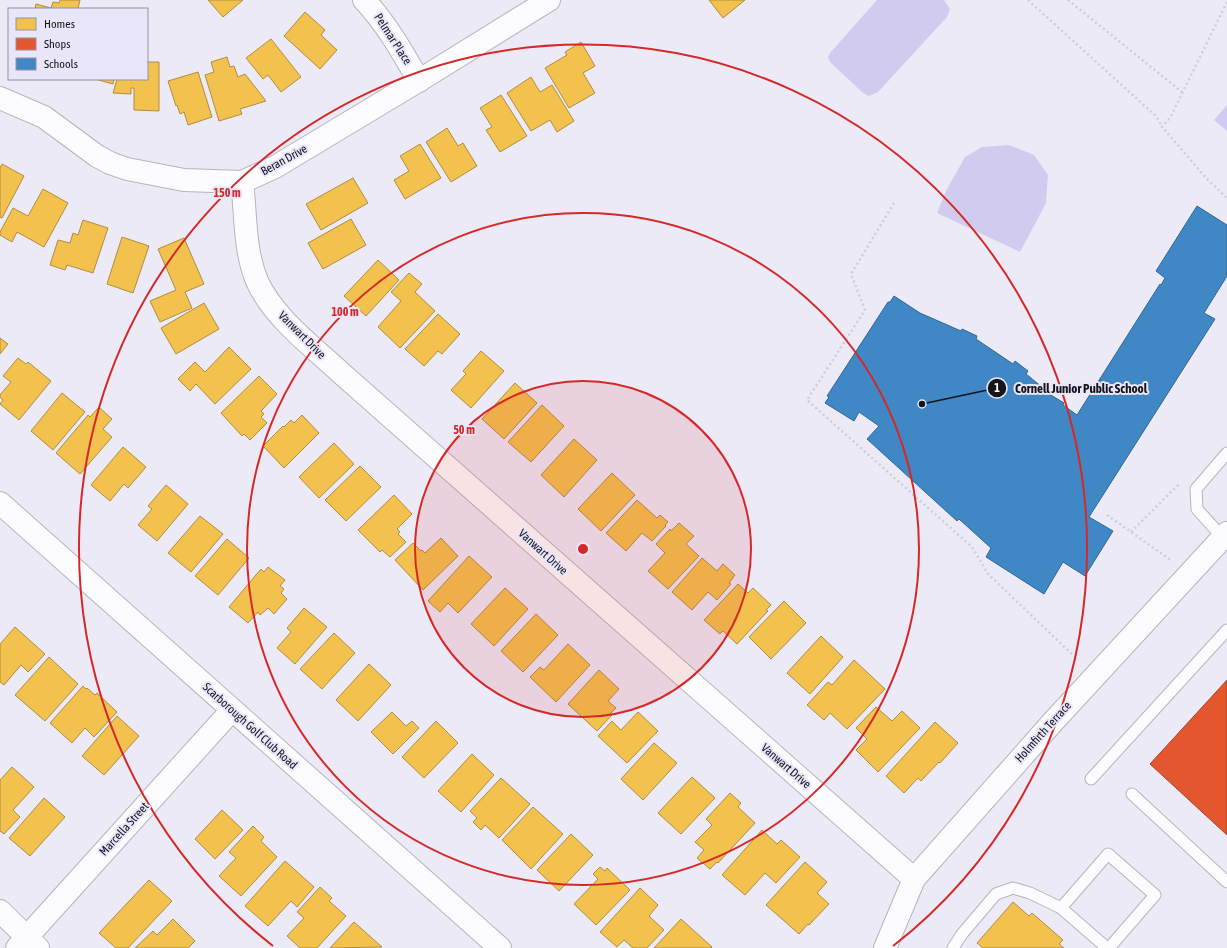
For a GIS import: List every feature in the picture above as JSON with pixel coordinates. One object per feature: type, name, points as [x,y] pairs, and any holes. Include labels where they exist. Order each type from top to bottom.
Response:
[{"type":"street","name":"Pelmar Place","points":[[364,0],[376,13],[405,56],[419,81]]},
{"type":"street","name":"Beran Drive","points":[[0,98],[44,117],[97,156],[110,163],[128,169],[184,180],[242,182],[275,167],[419,81],[550,0]]},
{"type":"street","name":"Vanwart Drive","points":[[242,182],[245,207],[244,217],[250,258],[257,281],[269,301],[292,327],[352,383],[914,879]]},
{"type":"street","name":"Scarborough Golf Club Road","points":[[0,503],[500,948]]},
{"type":"street","name":"Holmfirth Terrace","points":[[885,948],[914,879],[1051,724],[1225,536]]},
{"type":"street","name":"Marcella Street","points":[[27,945],[232,710]]},
{"type":"street","points":[[0,911],[27,945]]},
{"type":"lane","points":[[1225,536],[1197,509],[1196,489],[1227,453]]},
{"type":"lane","points":[[1091,779],[1227,630]]},
{"type":"lane","points":[[1132,794],[1227,882]]},
{"type":"lane","points":[[953,948],[962,934],[996,894],[1013,888],[1030,893],[1061,908],[1108,948],[1155,895],[1108,854],[1061,908]]},
{"type":"path","points":[[1028,0],[1157,117],[1162,128],[1208,180],[1227,198]]},
{"type":"path","points":[[1068,0],[1182,92]]},
{"type":"path","points":[[1162,128],[1170,118],[1227,2]]},
{"type":"path","points":[[894,203],[851,274],[865,310],[807,400],[972,546],[988,574],[1076,657]]},
{"type":"path","points":[[1107,515],[1189,574]]},
{"type":"shaded area","points":[[877,0],[944,0],[950,9],[947,17],[878,92],[869,96],[863,93],[830,62],[828,57]]},
{"type":"shaded area","points":[[1227,105],[1227,131],[1214,120]]},
{"type":"shaded area","points":[[1009,145],[1034,155],[1048,175],[1046,203],[1020,252],[937,213],[946,191],[965,157],[982,147]]},
{"type":"building: Homes","points":[[60,0],[80,0],[78,8],[51,8],[53,2],[59,3]]},
{"type":"building: Homes","points":[[208,0],[243,0],[223,17]]},
{"type":"building: Homes","points":[[709,0],[745,0],[723,18]]},
{"type":"building: Homes","points":[[36,4],[51,8],[35,8]]},
{"type":"building: Homes","points":[[305,12],[325,30],[321,35],[337,50],[320,69],[284,36]]},
{"type":"building: Homes","points":[[271,39],[301,77],[281,92],[268,75],[263,79],[246,58]]},
{"type":"building: Homes","points":[[581,42],[595,66],[583,73],[595,93],[569,108],[545,68],[567,55],[565,52]]},
{"type":"building: Homes","points":[[227,57],[230,67],[234,66],[238,77],[245,74],[266,101],[240,109],[242,114],[219,121],[205,75],[214,72],[211,62]]},
{"type":"building: Homes","points":[[148,62],[159,62],[159,111],[134,110],[134,88],[131,88],[131,94],[113,93],[117,80],[148,80]]},
{"type":"building: Homes","points":[[198,72],[212,117],[188,125],[184,112],[180,114],[177,105],[176,106],[168,81]]},
{"type":"building: Homes","points":[[531,77],[540,92],[552,85],[574,121],[557,132],[550,120],[531,131],[507,93]]},
{"type":"building: Homes","points":[[99,80],[114,80],[113,84]]},
{"type":"building: Homes","points":[[501,95],[527,136],[500,152],[486,130],[492,127],[480,108]]},
{"type":"building: Homes","points":[[447,128],[458,146],[463,143],[477,166],[451,182],[426,142]]},
{"type":"building: Homes","points":[[420,144],[441,178],[405,199],[394,180],[409,171],[400,156]]},
{"type":"building: Homes","points":[[2,164],[24,176],[2,218],[0,217],[0,168]]},
{"type":"building: Homes","points":[[353,178],[368,203],[321,230],[306,204]]},
{"type":"building: Homes","points":[[43,189],[68,203],[44,247],[17,232],[12,242],[0,235],[0,232],[13,208],[28,216]]},
{"type":"building: Homes","points":[[351,219],[366,245],[323,269],[308,243]]},
{"type":"building: Homes","points":[[83,220],[108,228],[93,273],[67,265],[65,270],[50,265],[58,240],[70,243],[73,233],[78,235]]},
{"type":"building: Homes","points":[[122,237],[149,246],[133,293],[107,284]]},
{"type":"building: Homes","points":[[184,238],[204,284],[185,292],[192,308],[160,322],[150,301],[176,290],[158,249]]},
{"type":"building: Homes","points":[[378,260],[399,280],[366,316],[344,296]]},
{"type":"building: Homes","points":[[409,273],[422,284],[415,292],[435,311],[400,348],[378,327],[401,301],[391,292]]},
{"type":"building: Homes","points":[[204,303],[219,329],[176,354],[161,328]]},
{"type":"building: Homes","points":[[438,314],[460,334],[442,354],[438,351],[424,366],[405,349]]},
{"type":"building: Homes","points":[[0,338],[8,344],[0,354]]},
{"type":"building: Homes","points":[[229,347],[251,369],[215,404],[196,384],[190,391],[178,379],[195,362],[205,372]]},
{"type":"building: Homes","points":[[481,351],[504,371],[471,408],[451,390],[466,374],[463,371]]},
{"type":"building: Homes","points":[[18,358],[26,364],[28,362],[51,381],[19,420],[0,404],[3,400],[0,395],[11,382],[3,376]]},
{"type":"building: Homes","points":[[259,376],[277,394],[261,411],[264,414],[261,417],[267,423],[250,440],[244,434],[242,436],[221,413]]},
{"type":"building: Homes","points":[[515,383],[537,403],[504,439],[482,419]]},
{"type":"building: Homes","points":[[62,393],[85,412],[53,450],[31,431]]},
{"type":"building: Homes","points":[[542,405],[564,426],[531,462],[508,442]]},
{"type":"building: Homes","points":[[99,407],[112,419],[103,429],[112,437],[80,474],[56,453],[88,415],[90,417]]},
{"type":"building: Homes","points":[[302,415],[319,433],[284,468],[263,446],[283,426],[284,427],[291,420],[294,423]]},
{"type":"building: Homes","points":[[574,439],[597,460],[564,497],[541,475]]},
{"type":"building: Homes","points":[[334,443],[354,464],[319,498],[299,477]]},
{"type":"building: Homes","points":[[123,447],[146,467],[128,488],[124,484],[110,501],[91,485]]},
{"type":"building: Homes","points":[[360,466],[381,487],[346,521],[325,500]]},
{"type":"building: Homes","points":[[612,473],[635,495],[601,531],[578,509]]},
{"type":"building: Homes","points":[[166,485],[188,504],[157,541],[138,525],[152,509],[148,506]]},
{"type":"building: Homes","points":[[394,495],[412,514],[397,529],[400,532],[398,534],[406,542],[390,557],[382,550],[380,552],[358,530]]},
{"type":"building: Homes","points":[[637,500],[657,518],[660,515],[668,522],[652,541],[642,533],[626,551],[606,533]]},
{"type":"building: Homes","points":[[200,516],[223,534],[191,572],[168,553]]},
{"type":"building: Homes","points":[[679,523],[694,536],[686,544],[699,556],[668,589],[648,571],[665,553],[656,544],[670,529],[671,531]]},
{"type":"building: Homes","points":[[441,538],[458,556],[423,590],[395,560],[413,543],[425,553]]},
{"type":"building: Homes","points":[[227,539],[249,558],[218,595],[195,576]]},
{"type":"building: Homes","points":[[469,556],[492,577],[458,613],[448,603],[440,612],[428,601]]},
{"type":"building: Homes","points":[[702,558],[717,571],[723,564],[735,575],[729,583],[731,584],[717,600],[708,592],[692,610],[672,592]]},
{"type":"building: Homes","points":[[268,567],[285,580],[280,586],[284,589],[281,593],[287,599],[274,614],[268,608],[260,615],[258,612],[248,623],[229,607],[261,569],[264,572]]},
{"type":"building: Homes","points":[[738,584],[748,593],[753,588],[771,605],[766,610],[768,611],[737,644],[723,631],[720,634],[704,620]]},
{"type":"building: Homes","points":[[505,588],[528,609],[494,646],[471,624]]},
{"type":"building: Homes","points":[[784,601],[806,623],[771,659],[749,637]]},
{"type":"building: Homes","points":[[304,608],[327,627],[295,664],[277,648],[291,632],[287,628]]},
{"type":"building: Homes","points":[[536,614],[558,635],[523,672],[501,651]]},
{"type":"building: Homes","points":[[15,627],[45,654],[28,672],[21,665],[4,685],[0,682],[0,644]]},
{"type":"building: Homes","points":[[334,633],[355,653],[322,689],[300,669]]},
{"type":"building: Homes","points":[[821,636],[843,657],[810,694],[787,673]]},
{"type":"building: Homes","points":[[568,644],[590,665],[556,702],[530,677],[540,667],[544,670]]},
{"type":"building: Homes","points":[[49,657],[78,684],[45,721],[15,695]]},
{"type":"building: Homes","points":[[854,660],[885,689],[847,729],[830,713],[824,720],[807,705],[828,682],[832,685]]},
{"type":"building: Homes","points":[[369,664],[391,685],[358,721],[336,700]]},
{"type":"building: Homes","points":[[599,670],[619,689],[608,701],[616,708],[610,714],[612,715],[597,731],[568,704]]},
{"type":"building: Homes","points":[[83,686],[95,695],[97,693],[117,712],[94,737],[85,728],[72,743],[50,723]]},
{"type":"building: Homes","points":[[876,707],[892,721],[902,711],[920,728],[878,772],[856,750],[867,739],[856,728]]},
{"type":"building: Homes","points":[[392,712],[406,726],[412,721],[419,728],[393,754],[371,732]]},
{"type":"building: Homes","points":[[638,712],[658,731],[627,763],[598,736],[612,721],[621,730]]},
{"type":"building: Homes","points":[[117,716],[139,736],[104,775],[82,756]]},
{"type":"building: Homes","points":[[436,721],[458,743],[424,778],[402,757]]},
{"type":"building: Homes","points":[[935,722],[958,743],[921,781],[918,778],[904,793],[886,776]]},
{"type":"building: Homes","points":[[654,743],[677,763],[643,800],[621,779]]},
{"type":"building: Homes","points":[[472,754],[494,775],[461,812],[438,791]]},
{"type":"building: Homes","points":[[12,767],[34,787],[13,810],[20,817],[4,834],[0,831],[0,780]]},
{"type":"building: Homes","points":[[692,777],[715,798],[681,834],[658,813]]},
{"type":"building: Homes","points":[[501,778],[530,804],[499,838],[485,825],[481,830],[473,822],[477,818],[470,811]]},
{"type":"building: Homes","points":[[730,793],[741,803],[738,807],[755,823],[718,863],[717,862],[710,869],[697,858],[704,850],[695,842],[712,825],[706,819]]},
{"type":"building: Homes","points":[[44,798],[65,817],[30,856],[9,838]]},
{"type":"building: Homes","points":[[533,807],[563,834],[531,869],[502,840]]},
{"type":"building: Homes","points":[[222,810],[243,830],[215,859],[195,839]]},
{"type":"building: Homes","points":[[253,826],[264,837],[261,841],[277,857],[241,896],[219,876],[236,858],[229,852]]},
{"type":"building: Homes","points":[[762,830],[777,844],[781,840],[800,857],[776,883],[765,873],[745,895],[722,875]]},
{"type":"building: Homes","points":[[571,834],[593,855],[559,891],[537,870]]},
{"type":"building: Homes","points":[[285,861],[314,887],[297,907],[291,901],[268,926],[245,906]]},
{"type":"building: Homes","points":[[805,862],[827,882],[817,893],[829,904],[799,934],[766,905]]},
{"type":"building: Homes","points":[[600,867],[605,871],[607,868],[630,890],[596,925],[574,904],[598,879],[593,874]]},
{"type":"building: Homes","points":[[149,880],[172,901],[128,948],[116,948],[99,933]]},
{"type":"building: Homes","points":[[320,887],[332,898],[329,901],[346,916],[317,948],[300,948],[287,936],[304,918],[297,912]]},
{"type":"building: Homes","points":[[640,888],[658,905],[649,916],[664,930],[647,948],[633,948],[624,940],[617,947],[600,932]]},
{"type":"building: Homes","points":[[1013,902],[1029,916],[1032,913],[1063,940],[1059,944],[1064,948],[983,948],[977,943]]},
{"type":"building: Homes","points":[[173,919],[195,941],[188,948],[135,948],[153,931],[157,935]]},
{"type":"building: Homes","points":[[681,919],[712,947],[654,948]]},
{"type":"building: Homes","points":[[354,922],[382,947],[330,948]]},
{"type":"building: Shops","points":[[1227,680],[1227,835],[1150,764]]},
{"type":"building: Schools","points":[[1197,206],[1227,225],[1227,276],[1204,313],[1215,319],[1089,517],[1113,531],[1085,576],[1063,562],[1044,594],[986,557],[991,548],[959,519],[957,521],[867,439],[879,426],[859,412],[854,421],[825,403],[829,397],[827,396],[888,302],[890,302],[894,296],[920,313],[961,331],[962,329],[977,336],[976,339],[1013,364],[1015,361],[1028,371],[1026,374],[1042,387],[1041,389],[1064,403],[1063,405],[1077,415],[1160,284],[1161,285],[1165,278],[1156,271]]},
{"type":"place","name":"Cornell Junior Public School","points":[[922,404]]}]
